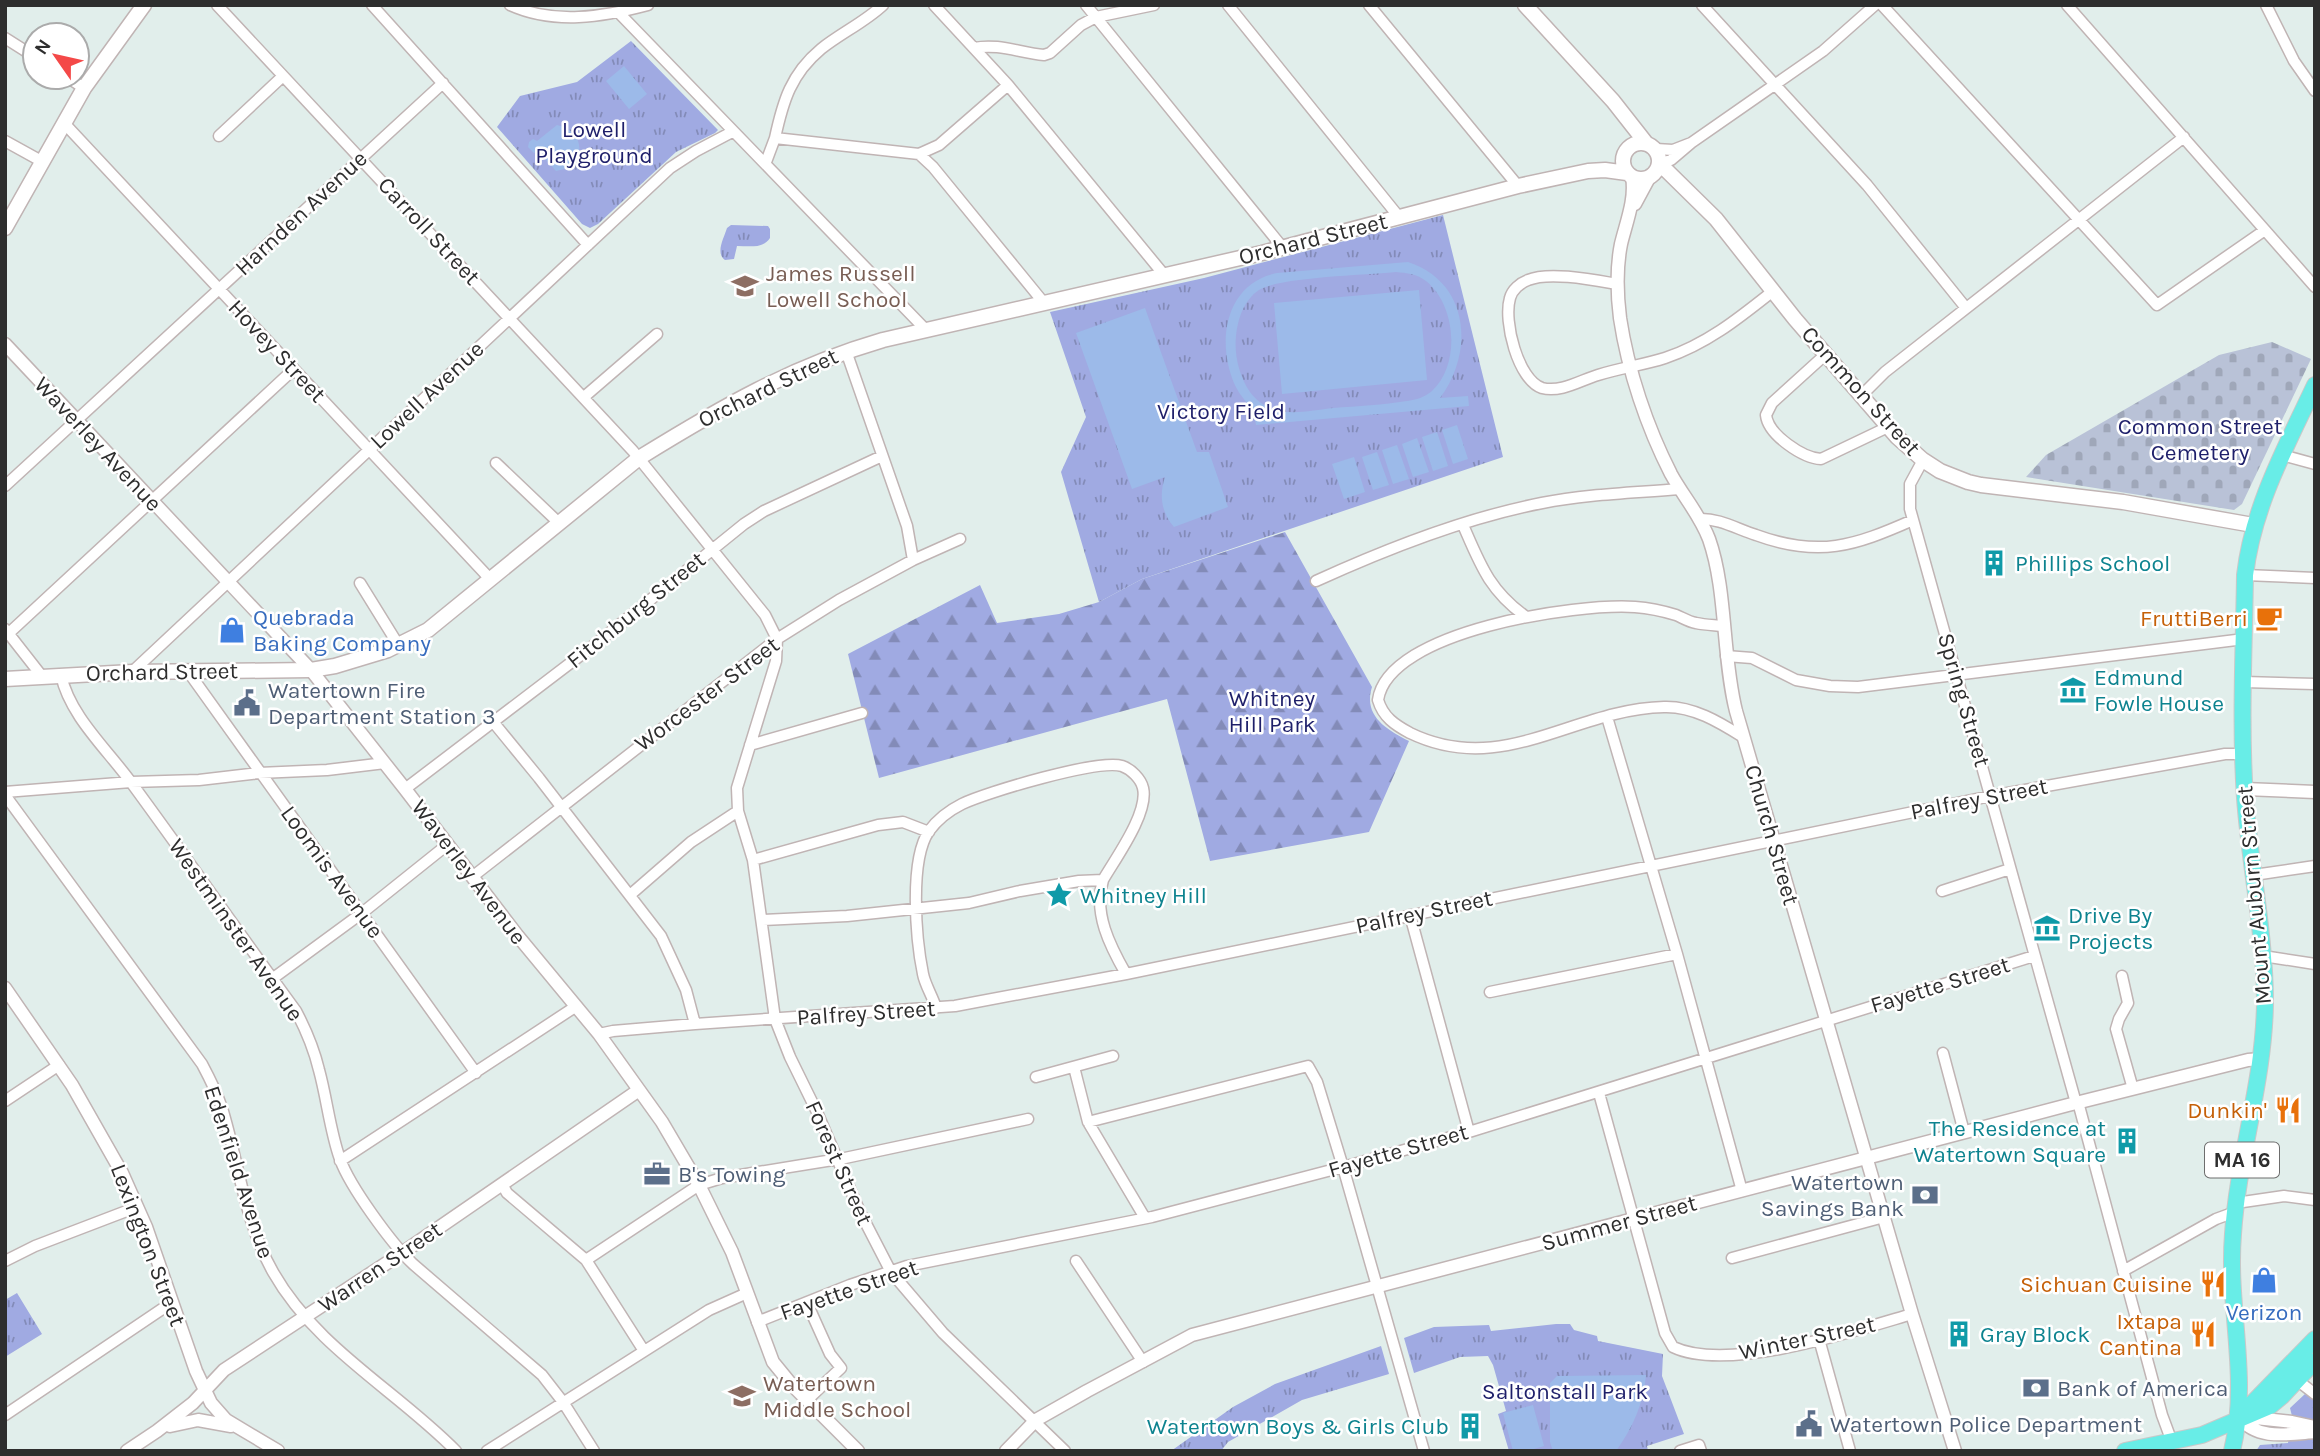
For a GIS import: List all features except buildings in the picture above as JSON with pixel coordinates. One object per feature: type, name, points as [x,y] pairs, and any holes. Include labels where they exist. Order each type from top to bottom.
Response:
[{"type":"main road","name":"Common Street","points":[[1525,5],[1622,113],[1655,155],[1720,224],[1888,427],[1923,460],[1940,471],[1968,482],[2123,502],[2253,525]]},
{"type":"main road","points":[[91,78],[143,6]]},
{"type":"main road","points":[[5,228],[82,91]]},
{"type":"main road","points":[[1622,113],[1626,151],[1623,164],[1630,175],[1640,179],[1650,177],[1656,172],[1655,155],[1637,143],[1626,151]]},
{"type":"main road","name":"Orchard Street","points":[[1588,171],[1626,151]]},
{"type":"main road","name":"Orchard Street","points":[[5,679],[132,671],[311,670],[335,666],[399,646],[428,630],[639,458],[700,420],[795,370],[846,351],[926,330],[1283,248],[1518,186],[1588,171],[1613,170],[1630,175]]},
{"type":"main road","name":"Common Street","points":[[1650,177],[1688,192]]},
{"type":"main road","name":"Mount Auburn Street","points":[[2239,1417],[2241,1387],[2232,1280],[2235,1208],[2261,1059],[2265,1003],[2263,956],[2245,789],[2245,575],[2253,525],[2315,385]]},
{"type":"main road","points":[[2239,1417],[2315,1339]]},
{"type":"main road","points":[[2131,1450],[2213,1430],[2274,1403],[2315,1361]]},
{"type":"main road","name":"MA 16","points":[[2232,1451],[2239,1417]]},
{"type":"main road","points":[[2131,1450],[2154,1451]]},
{"type":"street","name":"Carroll Street","points":[[216,5],[639,458],[765,615],[777,639]]},
{"type":"street","points":[[372,5],[591,242]]},
{"type":"street","points":[[510,5],[550,17],[576,18],[618,13],[648,5]]},
{"type":"street","points":[[766,162],[775,138],[783,99],[794,79],[821,49],[883,5]]},
{"type":"street","points":[[934,5],[1008,85],[1165,276]]},
{"type":"street","points":[[1086,5],[1283,248]]},
{"type":"street","points":[[974,48],[988,45],[1044,55],[1050,53],[1080,25],[1096,17],[1154,5]]},
{"type":"street","points":[[1228,5],[1399,217]]},
{"type":"street","points":[[1369,5],[1518,186]]},
{"type":"street","points":[[1702,5],[1881,201],[1966,308]]},
{"type":"street","points":[[1655,155],[1671,160],[1829,46],[1875,5]]},
{"type":"street","points":[[1882,5],[2157,305],[2264,230]]},
{"type":"street","points":[[2067,5],[2315,287]]},
{"type":"street","points":[[2270,6],[2294,61],[2315,91]]},
{"type":"street","points":[[618,13],[732,132],[766,162],[926,330]]},
{"type":"street","points":[[5,38],[21,48]]},
{"type":"street","points":[[219,136],[283,76]]},
{"type":"street","name":"Harnden Avenue","points":[[5,486],[443,82]]},
{"type":"street","points":[[775,138],[919,154],[950,136],[1008,85]]},
{"type":"street","name":"Hovey Street","points":[[64,123],[491,580]]},
{"type":"street","name":"Lowell Avenue","points":[[132,671],[670,168],[696,150],[732,132]]},
{"type":"street","points":[[1861,395],[1885,372],[2184,137]]},
{"type":"street","points":[[5,141],[43,162]]},
{"type":"street","points":[[919,154],[933,167],[1044,303]]},
{"type":"street","name":"Church Street","points":[[1630,175],[1633,185],[1619,255],[1617,284],[1620,319],[1631,367],[1652,430],[1680,489],[1709,539],[1716,565],[1733,700],[1912,1314],[1955,1451]]},
{"type":"street","name":"Church Street","points":[[1627,220],[1650,177]]},
{"type":"street","points":[[1617,284],[1544,277],[1527,280],[1511,295],[1509,318],[1521,367],[1531,381],[1545,389],[1561,388],[1596,375],[1679,353],[1713,337],[1773,291]]},
{"type":"street","points":[[584,397],[657,334]]},
{"type":"street","name":"Waverley Avenue","points":[[5,344],[311,670],[472,877],[599,1034],[680,1149],[732,1252],[770,1356],[807,1401],[858,1451]]},
{"type":"street","points":[[846,351],[907,526],[913,560]]},
{"type":"street","points":[[1826,354],[1773,403],[1766,415],[1769,427],[1802,453],[1821,459],[1888,427]]},
{"type":"street","points":[[41,676],[7,631],[294,369]]},
{"type":"street","points":[[2282,455],[2315,464]]},
{"type":"street","name":"Fitchburg Street","points":[[405,789],[598,642],[712,548],[764,511],[882,456]]},
{"type":"street","name":"Spring Street","points":[[1923,460],[1908,492],[1913,520],[2162,1415],[2172,1442]]},
{"type":"street","points":[[496,463],[559,523]]},
{"type":"street","points":[[1316,581],[1367,558],[1464,525],[1552,501],[1616,492],[1680,489]]},
{"type":"street","points":[[1699,519],[1721,521],[1788,545],[1818,548],[1864,541],[1913,520]]},
{"type":"street","points":[[1464,525],[1487,579],[1505,601],[1525,616]]},
{"type":"street","name":"Worcester Street","points":[[472,877],[777,639],[839,600],[960,538]]},
{"type":"street","points":[[2245,575],[2315,578]]},
{"type":"street","points":[[360,583],[399,646]]},
{"type":"street","points":[[1723,626],[1695,623],[1665,612],[1634,607],[1598,607],[1525,616],[1464,634],[1411,657],[1391,674],[1381,688],[1378,700],[1387,717],[1403,729],[1432,742],[1464,748],[1515,745],[1567,727],[1651,708],[1679,707],[1705,716],[1743,737]]},
{"type":"street","points":[[630,895],[691,842],[738,811],[737,788],[771,680],[777,639]]},
{"type":"street","points":[[1726,656],[1752,658],[1796,680],[1830,686],[1858,687],[2244,639]]},
{"type":"street","name":"Loomis Avenue","points":[[187,670],[476,1073]]},
{"type":"street","name":"Westminster Avenue","points":[[61,675],[65,692],[85,723],[131,782],[296,1011],[309,1037],[319,1068],[341,1161],[370,1209],[402,1253],[542,1375],[594,1451]]},
{"type":"street","points":[[2244,682],[2315,684]]},
{"type":"street","points":[[750,745],[862,713]]},
{"type":"street","points":[[1607,717],[1742,1191]]},
{"type":"street","points":[[494,723],[661,936],[676,963],[695,1024]]},
{"type":"street","name":"Palfrey Street","points":[[599,1034],[695,1024],[936,1009],[1126,974],[1991,796],[2225,754],[2244,754]]},
{"type":"street","points":[[5,794],[131,782],[200,780],[259,773],[327,770],[385,763]]},
{"type":"street","points":[[936,1009],[923,976],[916,909],[918,870],[929,832],[947,814],[964,803],[1004,789],[1094,765],[1123,766],[1139,779],[1143,789],[1143,801],[1137,819],[1103,880],[1100,891],[1101,912],[1113,951],[1126,974]]},
{"type":"street","points":[[2245,789],[2315,792]]},
{"type":"street","name":"Edenfield Avenue","points":[[5,794],[202,1064],[222,1108],[240,1184],[261,1249],[273,1273],[305,1316],[370,1378],[456,1451]]},
{"type":"street","name":"Forest Street","points":[[738,811],[753,860],[775,1019],[860,1212],[891,1272],[943,1333],[1036,1420],[1065,1451]]},
{"type":"street","points":[[753,860],[878,825],[903,822],[929,832]]},
{"type":"street","points":[[272,979],[362,913],[447,845]]},
{"type":"street","points":[[2254,875],[2315,866]]},
{"type":"street","points":[[1942,891],[2010,869]]},
{"type":"street","points":[[763,920],[969,903],[1020,891],[1079,881],[1103,880]]},
{"type":"street","points":[[1410,915],[1469,1132]]},
{"type":"street","points":[[1490,992],[1676,954]]},
{"type":"street","name":"Fayette Street","points":[[757,1322],[891,1272],[994,1248],[1145,1219],[1469,1132],[2034,956]]},
{"type":"street","points":[[2263,956],[2315,964]]},
{"type":"street","points":[[2122,976],[2128,1003],[2116,1026],[2133,1089]]},
{"type":"street","name":"Lexington Street","points":[[5,988],[59,1065],[110,1149],[137,1207],[204,1391],[216,1411],[278,1451]]},
{"type":"street","points":[[341,1161],[575,1007]]},
{"type":"street","points":[[1943,1054],[1964,1132]]},
{"type":"street","points":[[1036,1077],[1113,1056]]},
{"type":"street","name":"Summer Street","points":[[1006,1451],[1036,1420],[1192,1335],[2077,1102],[2261,1059]]},
{"type":"street","points":[[5,1101],[59,1065]]},
{"type":"street","points":[[1088,1122],[1308,1066],[1317,1082],[1343,1167],[1424,1451]]},
{"type":"street","points":[[1074,1067],[1088,1122],[1145,1219]]},
{"type":"street","name":"Warren Street","points":[[127,1451],[190,1406],[224,1370],[402,1253],[639,1090]]},
{"type":"street","name":"Winter Street","points":[[1599,1093],[1666,1336],[1673,1347],[1703,1353],[1743,1355],[1767,1352],[1912,1314]]},
{"type":"street","points":[[586,1260],[699,1185],[722,1178],[837,1159],[1028,1119]]},
{"type":"street","points":[[502,1184],[507,1193],[586,1260],[644,1351]]},
{"type":"street","points":[[2123,1271],[2235,1208],[2284,1196],[2315,1200]]},
{"type":"street","points":[[5,1261],[35,1246],[137,1207]]},
{"type":"street","points":[[1732,1258],[1884,1217]]},
{"type":"street","points":[[1076,1261],[1143,1362]]},
{"type":"street","points":[[487,1451],[709,1310],[747,1293]]},
{"type":"street","points":[[5,1415],[171,1303]]},
{"type":"street","points":[[807,1303],[830,1354],[841,1368],[807,1401]]},
{"type":"street","points":[[1819,1339],[1850,1451]]},
{"type":"street","points":[[2297,1380],[2315,1394]]},
{"type":"street","points":[[2239,1417],[2292,1422],[2315,1429]]},
{"type":"street","points":[[157,1431],[180,1422],[198,1420],[237,1427]]},
{"type":"street","points":[[1680,1451],[1699,1445],[1701,1451]]},
{"type":"green space","name":"Lowell Playground","points":[[631,41],[718,130],[676,152],[598,224],[590,228],[582,224],[497,127],[520,96],[577,82]]},
{"type":"green space","points":[[624,66],[647,94],[629,109],[606,81]]},
{"type":"green space","points":[[557,125],[574,134],[579,148],[578,156],[573,162],[556,171],[538,151],[534,153],[528,147],[529,142],[533,139],[537,141]]},
{"type":"green space","name":"Victory Field","points":[[1443,215],[1503,457],[1142,579],[1099,602],[1061,472],[1086,417],[1050,312],[1204,278]]},
{"type":"green space","points":[[731,225],[768,226],[770,238],[760,245],[737,246],[734,259],[725,260],[722,257],[721,245],[727,228]]},
{"type":"green space","points":[[1408,262],[1428,272],[1444,285],[1454,301],[1460,320],[1458,360],[1440,398],[1468,396],[1469,406],[1256,425],[1253,412],[1234,383],[1226,349],[1226,332],[1236,301],[1246,288],[1277,273]],"holes":[[[1396,272],[1415,275],[1426,281],[1444,305],[1449,319],[1451,351],[1448,366],[1432,391],[1410,401],[1297,412],[1271,409],[1252,395],[1240,372],[1236,343],[1240,316],[1254,294],[1285,282]]]},
{"type":"green space","points":[[1419,290],[1427,380],[1282,394],[1274,303]]},
{"type":"green space","points":[[1145,308],[1197,452],[1209,452],[1228,507],[1174,527],[1162,503],[1165,477],[1132,489],[1076,333]]},
{"type":"green space","name":"Common Street Cemetery","points":[[2272,342],[2311,359],[2242,504],[2234,510],[2026,477],[2046,455],[2219,355]]},
{"type":"green space","points":[[1457,425],[1468,459],[1453,464],[1442,430]]},
{"type":"green space","points":[[1437,432],[1448,466],[1433,471],[1422,437]]},
{"type":"green space","points":[[1417,438],[1429,472],[1413,477],[1402,444]]},
{"type":"green space","points":[[1397,445],[1409,479],[1393,484],[1382,450]]},
{"type":"green space","points":[[1377,452],[1389,485],[1373,490],[1362,457]]},
{"type":"green space","points":[[1354,457],[1365,492],[1344,499],[1332,464]]},
{"type":"green space","name":"Whitney Hill Park","points":[[1285,532],[1372,687],[1370,697],[1374,714],[1392,732],[1409,741],[1369,832],[1210,861],[1167,699],[879,778],[848,654],[980,585],[997,623],[1059,614],[1099,602],[1142,579]]},
{"type":"green space","points":[[17,1293],[42,1334],[5,1357],[5,1300]]},
{"type":"green space","name":"Saltonstall Park","points":[[1570,1324],[1574,1330],[1597,1336],[1598,1341],[1663,1354],[1662,1376],[1684,1434],[1647,1446],[1648,1451],[1509,1451],[1498,1414],[1506,1411],[1488,1356],[1460,1357],[1414,1373],[1404,1338],[1434,1327],[1489,1325],[1491,1331]]},
{"type":"green space","points":[[1381,1346],[1389,1374],[1302,1400],[1228,1442],[1221,1451],[1171,1451],[1233,1407],[1275,1384]]},
{"type":"green space","points":[[1646,1375],[1643,1396],[1636,1415],[1616,1451],[1553,1451],[1550,1442],[1550,1383],[1557,1376]]},
{"type":"green space","points":[[2305,1394],[2315,1401],[2315,1451],[2256,1451],[2260,1445],[2288,1443],[2292,1416],[2290,1408]]},
{"type":"green space","points":[[1533,1405],[1544,1446],[1527,1451],[1513,1451],[1503,1413]]},
{"type":"place","name":"James Russell Lowell School","points":[[745,286]]},
{"type":"place","name":"Phillips School","points":[[1994,563]]},
{"type":"place","name":"FruttiBerri","points":[[2269,618]]},
{"type":"place","name":"Quebrada Baking Company","points":[[232,630]]},
{"type":"place","name":"Edmund Fowle House","points":[[2073,690]]},
{"type":"place","name":"Watertown Fire Department Station 3","points":[[247,703]]},
{"type":"place","name":"Whitney Hill","points":[[1059,895]]},
{"type":"place","name":"Drive By Projects","points":[[2047,928]]},
{"type":"place","name":"Dunkin'","points":[[2288,1110]]},
{"type":"place","name":"The Residence at Watertown Square","points":[[2127,1141]]},
{"type":"place","name":"B's Towing","points":[[657,1174]]},
{"type":"place","name":"Watertown Savings Bank","points":[[1925,1195]]},
{"type":"place","name":"Verizon","points":[[2264,1280]]},
{"type":"place","name":"Sichuan Cuisine","points":[[2213,1284]]},
{"type":"place","name":"Gray Block","points":[[1959,1334]]},
{"type":"place","name":"Ixtapa Cantina","points":[[2203,1334]]},
{"type":"place","name":"Bank of America","points":[[2036,1388]]},
{"type":"place","name":"Watertown Middle School","points":[[742,1396]]},
{"type":"place","name":"Watertown Police Department","points":[[1809,1424]]},
{"type":"place","name":"Watertown Boys & Girls Club","points":[[1470,1426]]}]
